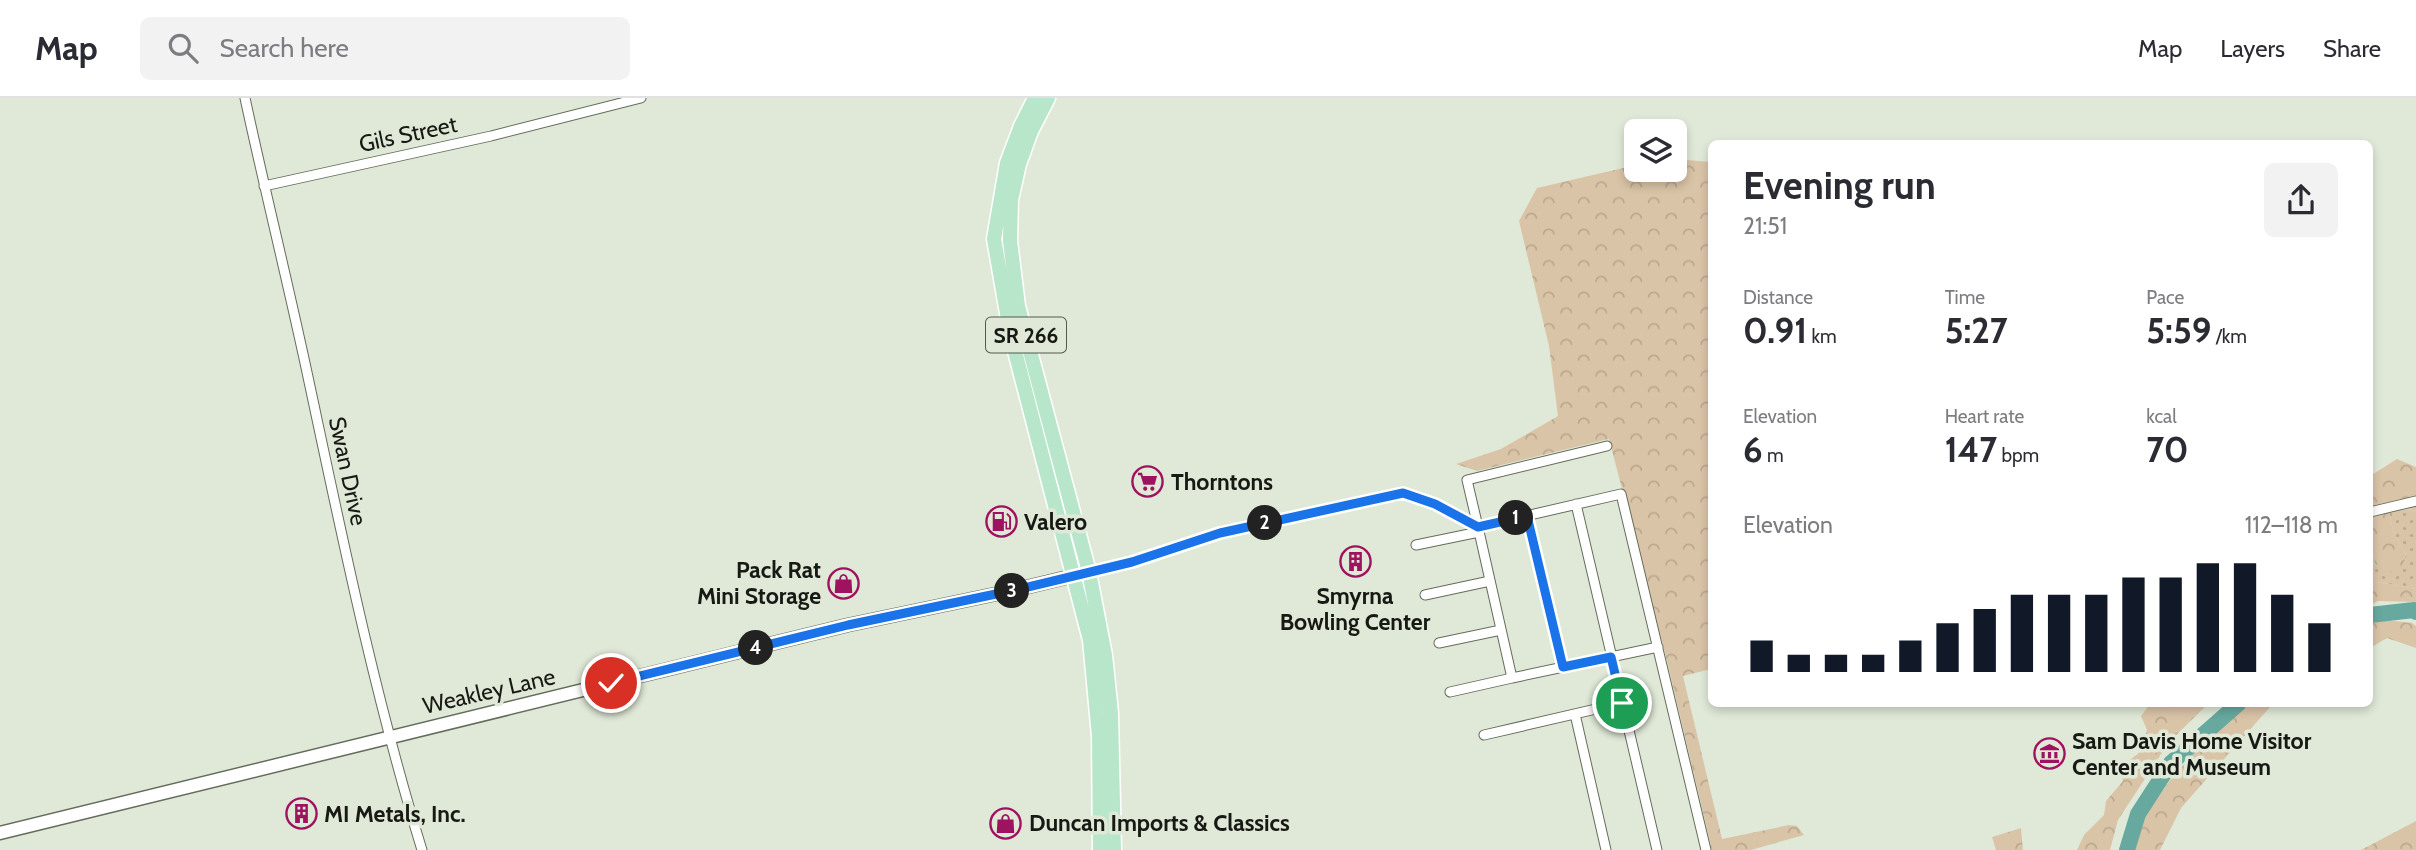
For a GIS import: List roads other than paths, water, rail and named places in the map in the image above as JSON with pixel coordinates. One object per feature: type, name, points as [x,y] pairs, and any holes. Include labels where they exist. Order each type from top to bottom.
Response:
[{"type":"main road","name":"SR 266","points":[[1035,98],[1007,163],[994,239],[1011,336],[1090,639],[1096,686],[1100,850]]},
{"type":"main road","name":"SR 266","points":[[1048,98],[1031,131],[1019,164],[1012,201],[1010,241],[1018,306],[1089,572],[1107,666],[1114,777],[1114,850]]},
{"type":"main road","name":"Weakley Lane","points":[[0,833],[848,625],[1089,572]]},
{"type":"street","name":"Swan Drive","points":[[245,98],[307,372],[359,620],[388,737],[422,850]]},
{"type":"street","name":"Gils Street","points":[[264,186],[491,136],[641,98]]},
{"type":"street","points":[[1513,678],[1467,480],[1607,446]]},
{"type":"street","name":"Weakley Lane","points":[[1089,572],[1132,562],[1220,533],[1403,493],[1435,504],[1478,529]]},
{"type":"street","points":[[1416,545],[1621,494],[1706,850]]},
{"type":"street","points":[[2373,511],[2416,501]]},
{"type":"street","points":[[1576,504],[1657,850]]},
{"type":"street","points":[[1527,516],[1563,667]]},
{"type":"street","points":[[1425,595],[1490,581]]},
{"type":"street","points":[[1439,643],[1501,630]]},
{"type":"street","points":[[1450,692],[1658,647]]},
{"type":"street","points":[[1483,735],[1622,703]]},
{"type":"street","points":[[1574,714],[1606,850]]},
{"type":"waterway","points":[[2373,615],[2414,610],[2416,612]]},
{"type":"waterway","points":[[2127,850],[2138,814],[2171,763],[2235,707]]},
{"type":"place","name":"Thorntons","points":[[1148,482]]},
{"type":"place","name":"Valero","points":[[1001,522]]},
{"type":"place","name":"Smyrna Bowling Center","points":[[1355,562]]},
{"type":"place","name":"Pack Rat Mini Storage","points":[[844,583]]},
{"type":"place","name":"Sam Davis Home Visitor Center and Museum","points":[[2049,754]]},
{"type":"place","name":"MI Metals, Inc.","points":[[301,814]]},
{"type":"place","name":"Duncan Imports & Classics","points":[[1006,823]]}]
